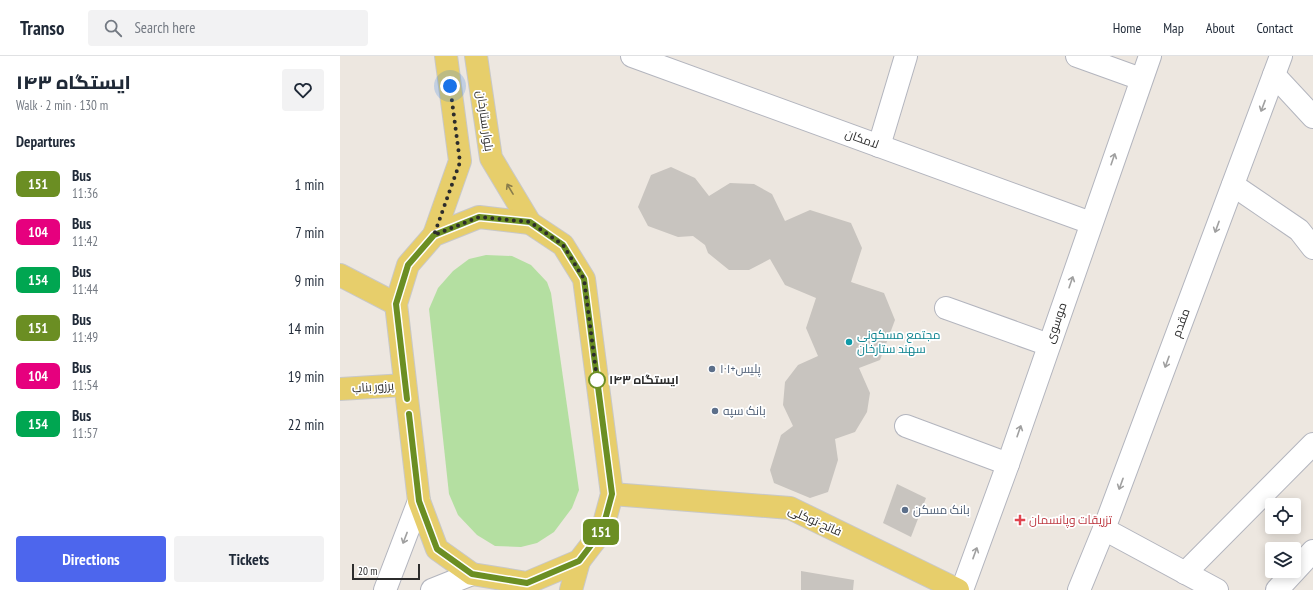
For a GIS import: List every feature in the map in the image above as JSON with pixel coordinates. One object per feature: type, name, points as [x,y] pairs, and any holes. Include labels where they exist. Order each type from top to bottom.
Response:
[{"type":"main road","points":[[446,56],[460,162],[434,235],[408,265],[396,304],[419,501],[437,549],[482,580],[527,583],[579,561]]},
{"type":"main road","name":"بلوار ستارخان","points":[[476,56],[491,158],[530,222]]},
{"type":"main road","points":[[434,235],[479,217],[530,222],[563,245],[584,279],[612,494],[602,531],[579,561],[571,590]]},
{"type":"main road","points":[[340,275],[396,304]]},
{"type":"main road","name":"پرزور بناب","points":[[340,389],[405,385]]},
{"type":"main road","name":"فاتح-توکلی","points":[[612,494],[790,508],[958,590]]},
{"type":"street","name":"لامکان","points":[[632,56],[1091,223]]},
{"type":"street","points":[[879,146],[906,56]]},
{"type":"street","points":[[1077,56],[1141,79]]},
{"type":"street","name":"موسوی","points":[[962,590],[1008,464],[1150,56]]},
{"type":"street","points":[[1277,66],[1313,117]]},
{"type":"street","name":"مقدم","points":[[1079,590],[1104,529],[1277,66]]},
{"type":"street","points":[[1233,185],[1299,230],[1313,248]]},
{"type":"street","points":[[946,308],[1049,345]]},
{"type":"street","points":[[906,426],[1008,464]]},
{"type":"street","points":[[1185,573],[1313,444]]},
{"type":"street","points":[[385,590],[419,501]]},
{"type":"street","points":[[1104,529],[1217,590]]},
{"type":"street","points":[[1277,590],[1313,551]]},
{"type":"street","points":[[432,590],[482,580]]},
{"type":"green space","points":[[486,255],[512,256],[531,265],[547,282],[551,293],[579,490],[572,508],[554,532],[537,543],[521,547],[495,546],[477,535],[458,515],[449,494],[429,309],[438,288],[453,271],[469,259]]},
{"type":"building","name":"مجتمع مسکونی سهند ستارخان","points":[[671,167],[695,178],[709,196],[730,183],[754,184],[772,194],[785,221],[810,210],[851,223],[862,248],[851,282],[884,293],[895,320],[880,360],[859,368],[870,393],[867,412],[855,432],[835,439],[838,460],[828,492],[810,498],[774,483],[770,470],[781,435],[793,426],[783,405],[785,382],[798,365],[818,356],[806,328],[816,298],[785,285],[770,259],[749,270],[729,270],[708,253],[705,245],[693,236],[678,237],[648,226],[638,207],[651,175]]},
{"type":"building","name":"بانک مسکن","points":[[897,484],[926,498],[911,537],[883,523]]},
{"type":"building","points":[[801,571],[854,580],[853,590],[801,590]]},
{"type":"bus line","name":"151","points":[[407,399],[396,304],[408,265],[434,235],[479,217],[530,222],[563,245],[584,279],[612,494],[602,531],[579,561],[527,583],[472,574],[437,549],[419,501],[409,414]]},
{"type":"place","name":"مجتمع مسکونی سهند ستارخان","points":[[849,342]]},
{"type":"place","name":"پلیس+۱۰۱","points":[[712,369]]},
{"type":"place","name":"ایستگاه ۱۴۳","points":[[597,380]]},
{"type":"place","name":"بانک سپه","points":[[715,411]]},
{"type":"place","name":"بانک مسکن","points":[[905,510]]},
{"type":"place","name":"تزریقات وپانسمان","points":[[1020,520]]},
{"type":"route","points":[[450,86],[460,162],[434,235],[479,217],[530,222],[563,245],[584,279],[598,387],[597,380]]}]
